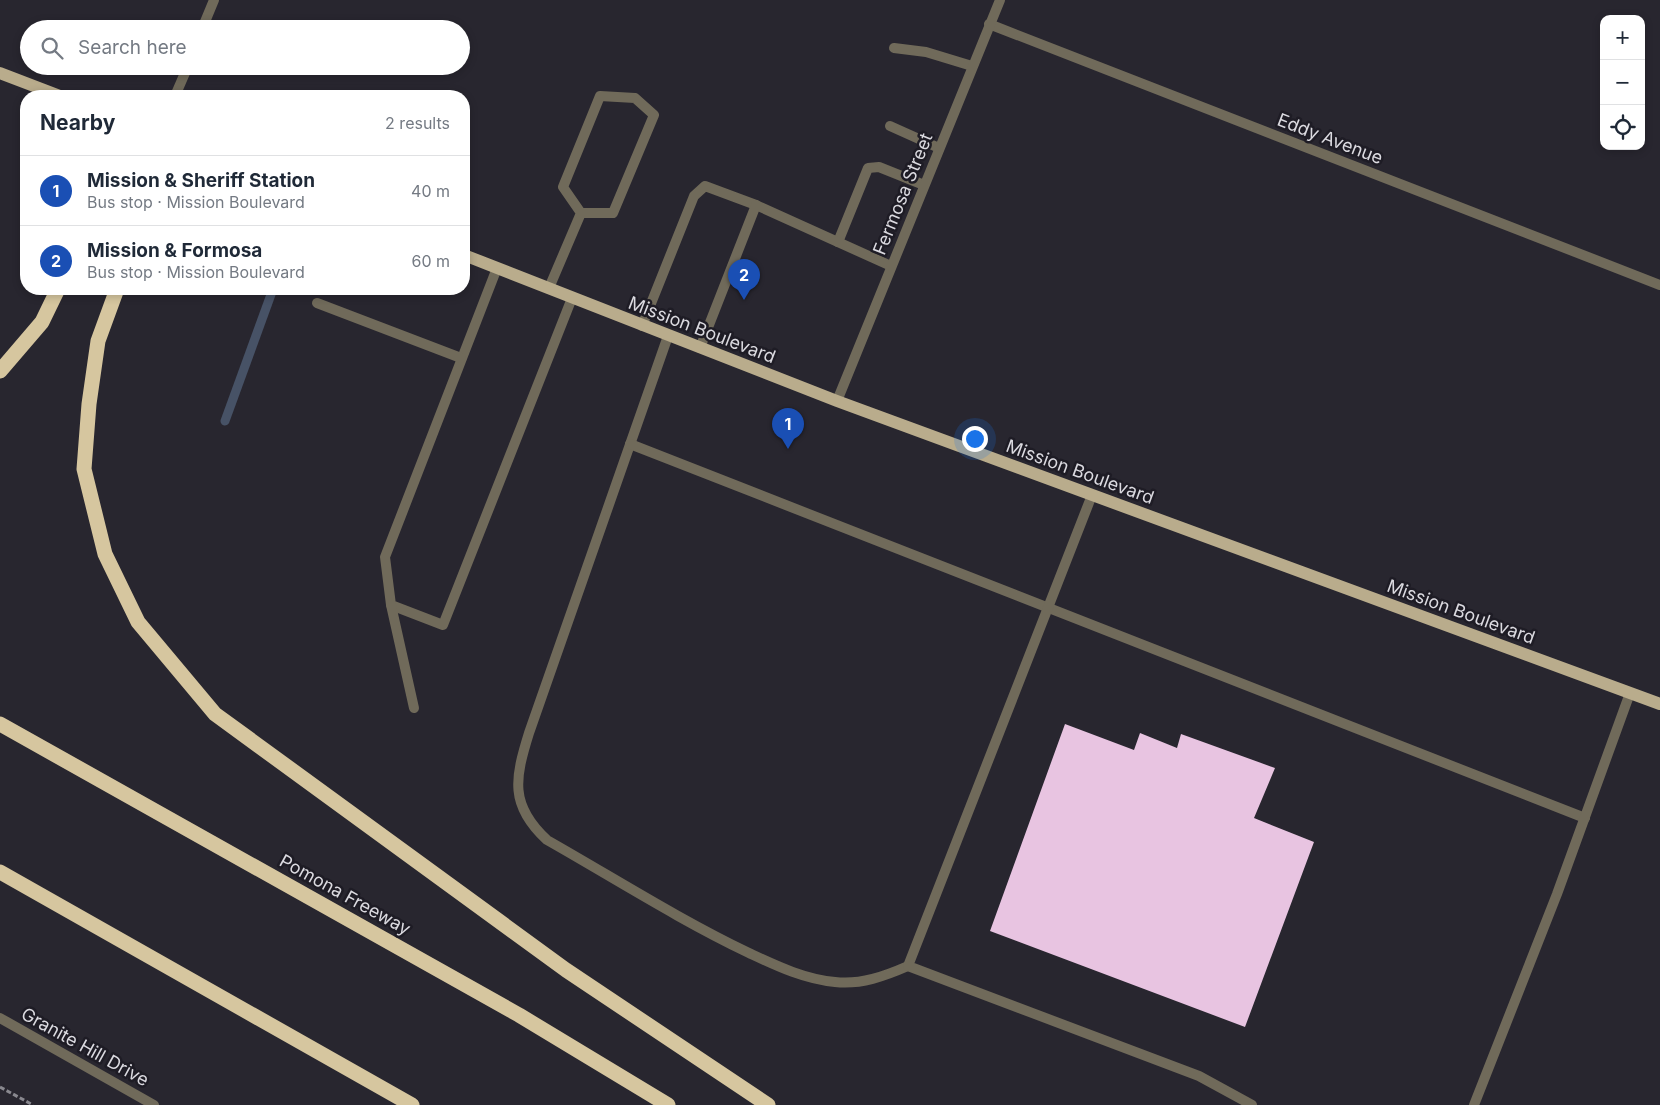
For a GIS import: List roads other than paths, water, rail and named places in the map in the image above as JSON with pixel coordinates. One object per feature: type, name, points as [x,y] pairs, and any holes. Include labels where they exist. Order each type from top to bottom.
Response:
[{"type":"highway","points":[[0,371],[42,322],[55,295]]},
{"type":"highway","points":[[115,295],[98,341],[89,404],[84,469],[106,554],[138,622],[215,714],[566,970],[768,1105]]},
{"type":"highway","name":"Pomona Freeway","points":[[0,724],[519,1014],[668,1105]]},
{"type":"highway","points":[[0,872],[412,1105]]},
{"type":"main road","points":[[0,73],[44,90]]},
{"type":"main road","name":"Mission Boulevard","points":[[470,257],[837,401],[1660,704]]},
{"type":"street","points":[[206,20],[214,0]]},
{"type":"street","name":"Fermosa Street","points":[[837,401],[1000,0]]},
{"type":"street","name":"Eddy Avenue","points":[[989,24],[1660,285]]},
{"type":"street","points":[[894,48],[926,52],[972,66]]},
{"type":"street","points":[[178,90],[184,75]]},
{"type":"street","points":[[600,96],[635,98],[654,115],[613,213],[581,213],[563,187],[600,96]]},
{"type":"street","points":[[890,126],[939,148]]},
{"type":"street","points":[[838,242],[868,168],[879,166],[924,185]]},
{"type":"street","points":[[642,326],[694,196],[705,186],[756,205],[891,266]]},
{"type":"street","points":[[700,348],[756,205]]},
{"type":"street","points":[[549,288],[581,213]]},
{"type":"street","points":[[414,708],[392,605],[385,557],[497,268]]},
{"type":"street","points":[[392,605],[443,625],[572,298]]},
{"type":"street","points":[[317,303],[461,358]]},
{"type":"street","points":[[668,336],[521,758],[517,782],[520,801],[526,815],[536,830],[547,840],[717,938],[782,968],[814,979],[856,982],[883,977],[908,966],[1199,1076],[1252,1105]]},
{"type":"street","points":[[630,444],[1585,818]]},
{"type":"street","points":[[908,966],[1092,495]]},
{"type":"street","points":[[1474,1105],[1557,894],[1630,693]]},
{"type":"street","name":"Granite Hill Drive","points":[[0,1018],[154,1105]]},
{"type":"waterway","points":[[225,421],[271,295]]},
{"type":"place","name":"Mission & Formosa","points":[[744,300]]},
{"type":"place","name":"Mission & Sheriff Station","points":[[788,449]]}]
